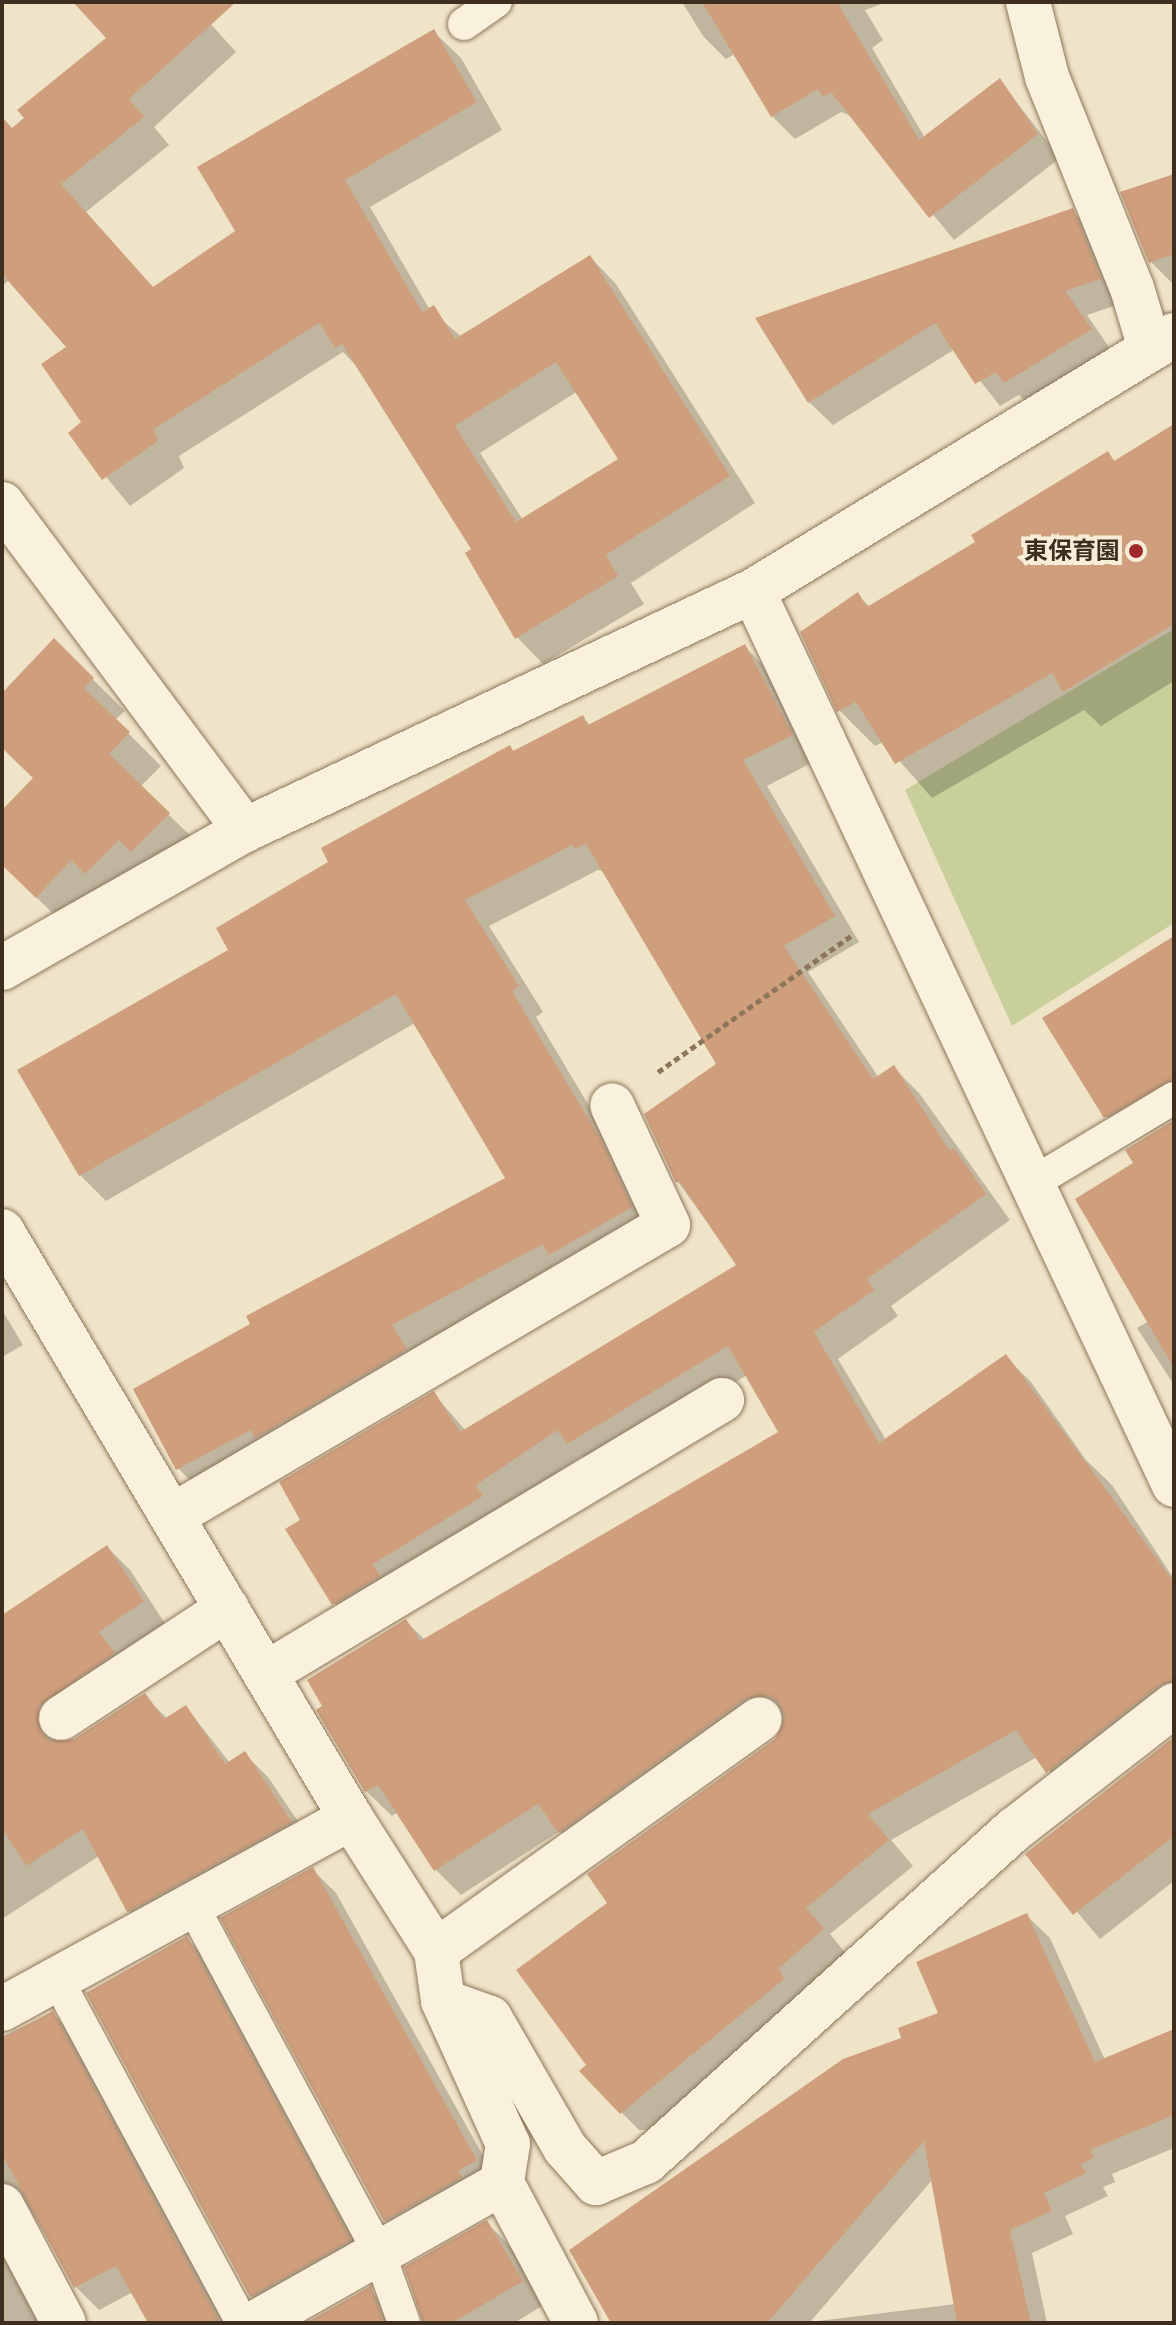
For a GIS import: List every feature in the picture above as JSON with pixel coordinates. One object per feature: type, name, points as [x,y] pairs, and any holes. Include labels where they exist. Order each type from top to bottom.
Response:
[{"type":"street","points":[[2,968],[245,830],[753,591],[1162,342],[1132,288],[1047,77],[1028,2]]},
{"type":"street","points":[[2,504],[245,830]]},
{"type":"street","points":[[753,591],[1029,1185],[1174,1485]]},
{"type":"street","points":[[172,1516],[668,1225],[612,1105]]},
{"type":"street","points":[[2,1231],[351,1818],[436,1951],[443,2001],[508,2144],[502,2183],[576,2323]]},
{"type":"street","points":[[265,1674],[722,1400]]},
{"type":"street","points":[[61,1718],[227,1609]]},
{"type":"street","points":[[443,2001],[490,2018],[565,2148],[596,2183],[646,2162],[1015,1829],[1174,1705]]},
{"type":"street","points":[[436,1951],[760,1719]]},
{"type":"street","points":[[2,2009],[351,1818]]},
{"type":"street","points":[[255,2323],[502,2183]]},
{"type":"street","points":[[2,2206],[64,2323]]},
{"type":"lane","points":[[464,24],[496,2]]},
{"type":"lane","points":[[1029,1185],[1174,1098]]},
{"type":"lane","points":[[192,1905],[379,2253],[404,2323]]},
{"type":"lane","points":[[57,1979],[242,2323]]},
{"type":"path","points":[[612,1105],[898,902]]},
{"type":"green space","points":[[1174,629],[1174,923],[1012,1026],[905,790]]},
{"type":"building","points":[[73,2],[236,2],[129,99],[144,117],[61,184],[153,287],[235,231],[197,167],[434,29],[477,102],[345,180],[422,312],[434,305],[455,339],[590,255],[730,476],[606,555],[618,576],[515,639],[465,553],[471,549],[342,344],[335,348],[319,323],[154,429],[158,441],[102,480],[68,433],[81,422],[41,364],[66,347],[2,274],[2,117],[12,128],[24,118],[17,110],[106,38]],"holes":[[[556,362],[618,459],[516,522],[455,426]]]},
{"type":"building","points":[[702,2],[837,2],[919,140],[1000,78],[1038,134],[929,218],[831,92],[823,97],[818,89],[771,117]]},
{"type":"building","points":[[1174,174],[1174,254],[1149,263],[1120,192]]},
{"type":"building","points":[[1073,208],[1101,279],[1065,291],[1092,329],[1004,383],[996,372],[975,384],[935,323],[808,403],[755,318]]},
{"type":"building","points":[[1174,424],[1174,624],[1063,692],[1052,673],[895,764],[856,702],[837,712],[800,632],[858,592],[867,607],[975,542],[971,535],[1108,451],[1114,461]]},
{"type":"building","points":[[54,638],[94,678],[84,688],[130,732],[109,754],[170,813],[131,852],[119,840],[85,874],[71,860],[36,898],[2,865],[2,810],[33,778],[2,748],[2,693]]},
{"type":"building","points":[[745,644],[793,735],[743,760],[835,916],[784,946],[873,1079],[894,1065],[950,1151],[954,1148],[986,1194],[867,1279],[874,1290],[814,1332],[879,1443],[1006,1354],[1174,1582],[1174,1681],[1159,1685],[1046,1773],[1016,1730],[868,1814],[889,1840],[806,1908],[824,1929],[779,1968],[784,1979],[620,2114],[579,2071],[586,2065],[516,1970],[607,1903],[587,1874],[775,1739],[785,1717],[780,1704],[770,1696],[746,1698],[558,1833],[538,1804],[434,1871],[378,1785],[365,1792],[316,1710],[322,1706],[307,1680],[406,1619],[420,1641],[778,1432],[728,1346],[567,1444],[558,1430],[476,1485],[483,1496],[373,1564],[380,1576],[332,1605],[285,1529],[300,1520],[279,1482],[434,1391],[460,1432],[736,1265],[679,1181],[676,1183],[644,1114],[716,1064],[586,844],[575,849],[572,845],[465,900],[519,986],[512,991],[601,1140],[632,1207],[549,1255],[543,1244],[392,1325],[407,1349],[255,1438],[251,1430],[176,1470],[133,1389],[250,1324],[246,1316],[505,1178],[396,994],[79,1176],[17,1070],[228,950],[216,928],[328,862],[321,848],[510,745],[513,751],[583,715],[588,725]]},
{"type":"building","points":[[1174,936],[1174,1079],[1104,1118],[1042,1018]]},
{"type":"building","points":[[1174,1120],[1174,1368],[1075,1199],[1133,1163],[1125,1150]]},
{"type":"building","points":[[107,1545],[144,1601],[99,1632],[115,1653],[39,1706],[41,1732],[50,1741],[74,1739],[145,1693],[164,1719],[186,1705],[225,1764],[245,1751],[292,1822],[127,1912],[83,1829],[26,1866],[2,1828],[2,1615]]},
{"type":"building","points":[[1174,1737],[1174,1836],[1073,1915],[1025,1854]]},
{"type":"building","points":[[313,1867],[477,2160],[458,2171],[462,2177],[384,2221],[220,1918]]},
{"type":"building","points":[[1027,1913],[1095,2062],[1174,2029],[1174,2115],[1090,2150],[1094,2158],[1081,2164],[1086,2173],[1044,2193],[1052,2211],[1010,2230],[1031,2323],[957,2323],[924,2141],[767,2323],[611,2323],[569,2250],[843,2059],[901,2038],[898,2028],[938,2013],[916,1962]]},
{"type":"building","points":[[187,1936],[351,2240],[250,2297],[86,1993]]},
{"type":"building","points":[[53,2011],[220,2323],[148,2323],[116,2266],[74,2288],[2,2154],[2,2038]]},
{"type":"building","points":[[487,2220],[523,2281],[452,2323],[423,2323],[404,2267]]},
{"type":"building","points":[[371,2286],[384,2323],[306,2323]]},
{"type":"place","name":"東保育園","points":[[1136,551]]}]
